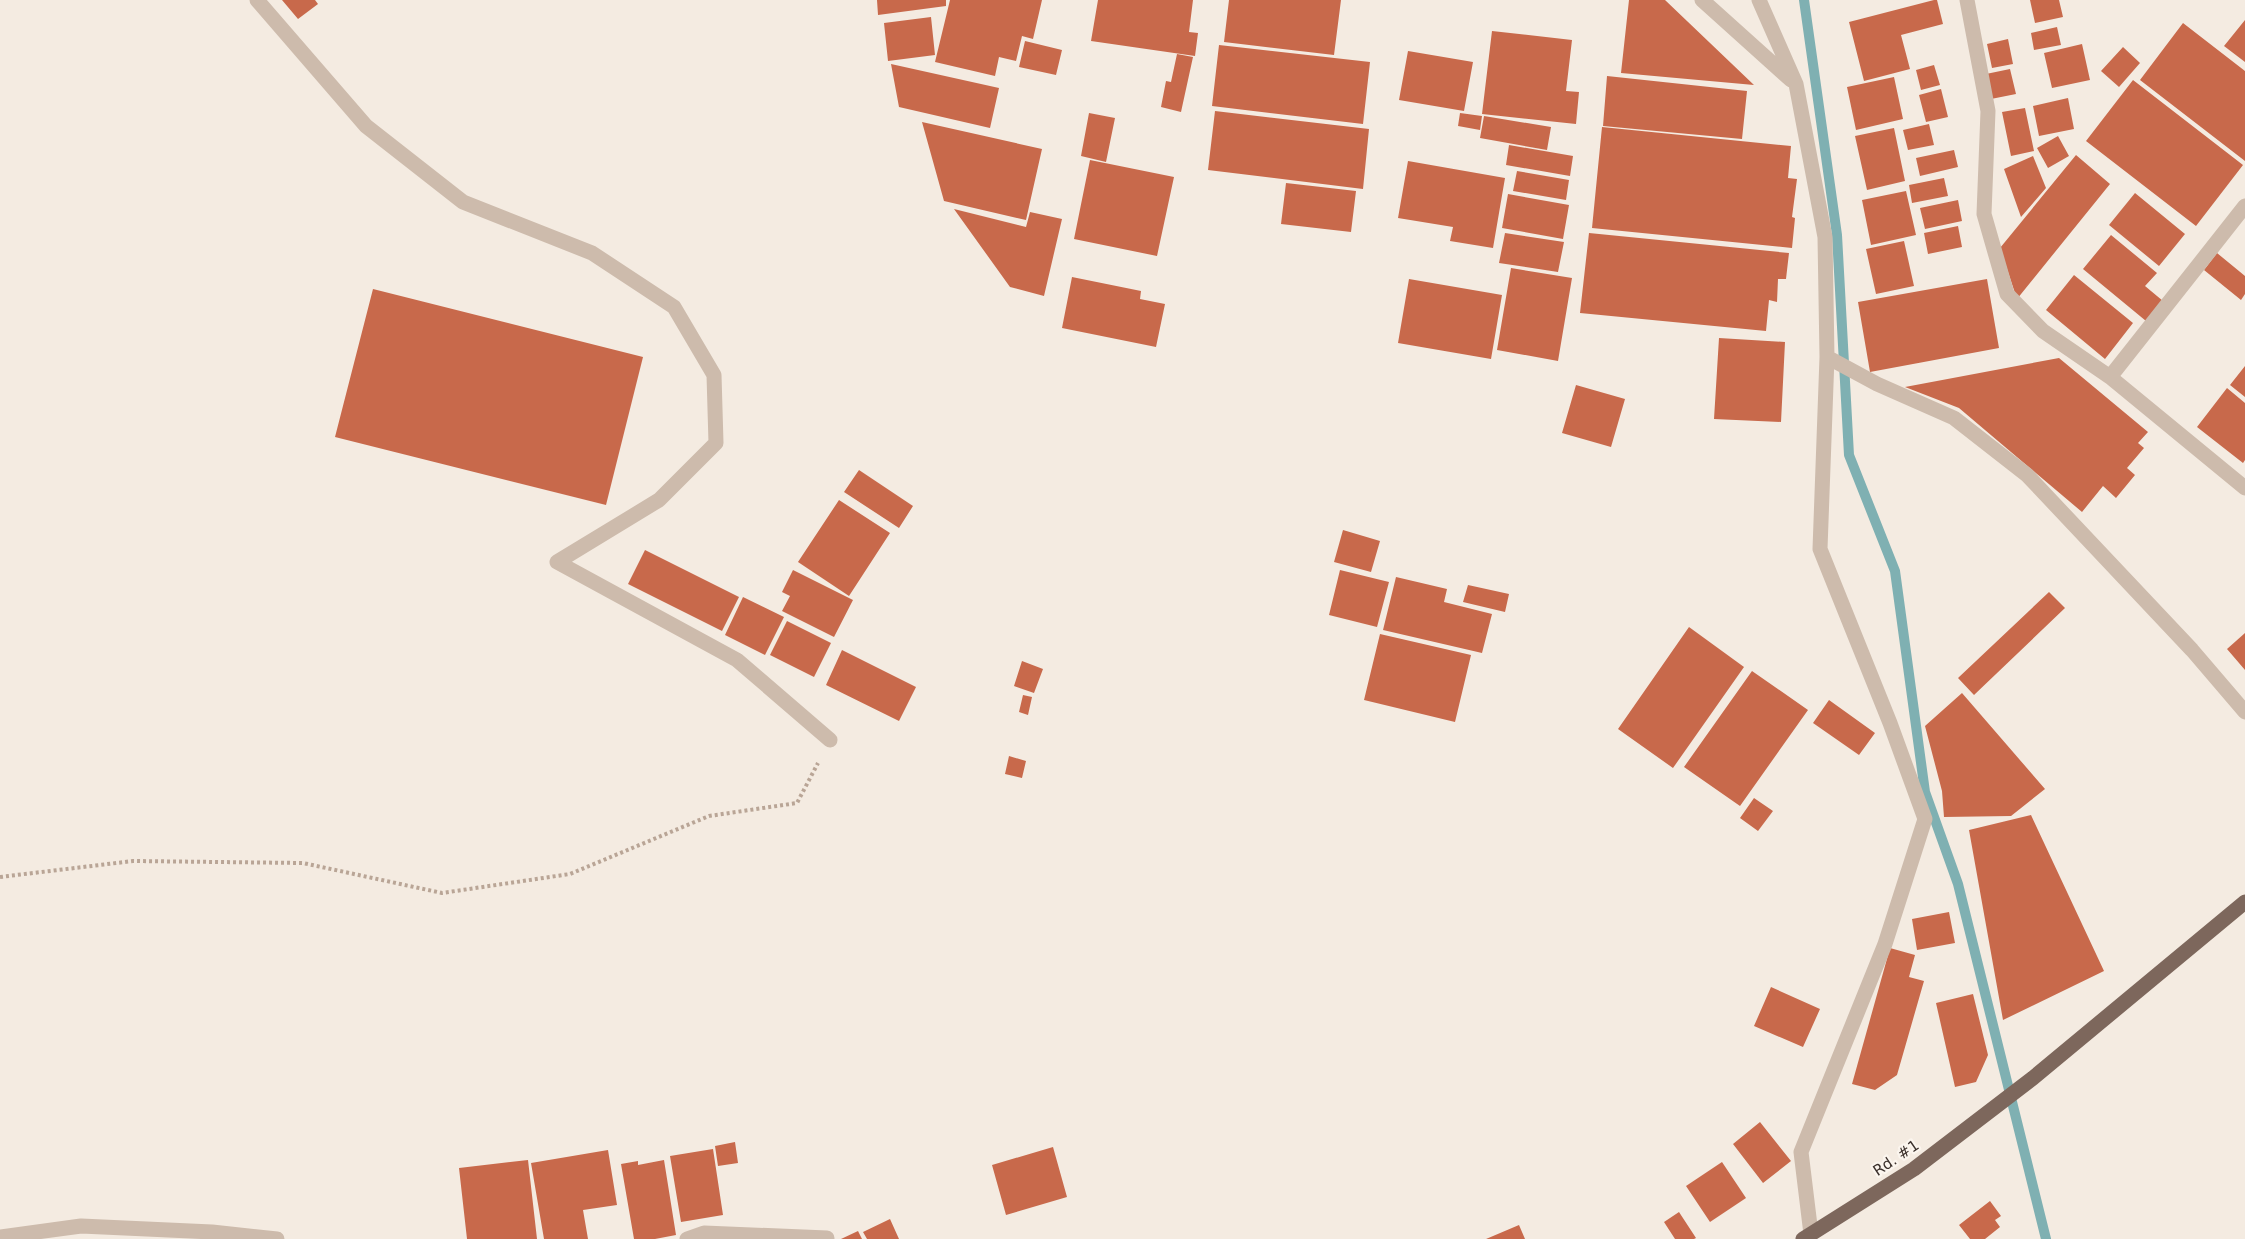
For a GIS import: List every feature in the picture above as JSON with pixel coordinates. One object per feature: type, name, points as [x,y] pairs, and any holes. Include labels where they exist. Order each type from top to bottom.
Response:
[{"type":"main road","name":"Rd. #1","points":[[1807,1237],[1914,1169],[2033,1078],[2245,902]]},
{"type":"street","points":[[257,0],[366,126],[463,202],[592,253],[674,307],[714,375],[716,443],[659,500],[557,562],[737,660],[830,740]]},
{"type":"street","points":[[1702,0],[1796,84]]},
{"type":"street","points":[[1759,0],[1796,84],[1825,237],[1827,357],[1820,549],[1890,723],[1925,819],[1885,944],[1801,1152],[1807,1237]]},
{"type":"street","points":[[1967,0],[1988,111],[1984,214],[2007,294],[2043,331],[2110,377],[2245,488]]},
{"type":"street","points":[[2110,377],[2245,206]]},
{"type":"street","points":[[1827,357],[1877,384],[1954,418],[2027,475],[2192,650],[2245,712]]},
{"type":"street","points":[[0,1237],[81,1226],[212,1232],[277,1239]]},
{"type":"street","points":[[687,1239],[704,1233],[827,1238]]},
{"type":"path","points":[[0,877],[132,861],[303,863],[442,893],[570,874],[709,816],[797,803],[830,740]]},
{"type":"building","points":[[282,0],[315,0],[318,4],[298,19]]},
{"type":"building","points":[[877,0],[946,0],[946,6],[878,15]]},
{"type":"building","points":[[950,0],[1042,0],[1033,39],[1022,36],[1016,61],[999,57],[995,76],[935,62]]},
{"type":"building","points":[[1098,0],[1193,0],[1189,32],[1198,33],[1195,56],[1091,41]]},
{"type":"building","points":[[1229,0],[1341,0],[1334,55],[1224,42]]},
{"type":"building","points":[[1629,0],[1665,0],[1754,85],[1621,73]]},
{"type":"building","points":[[1937,0],[1943,24],[1901,35],[1910,69],[1864,81],[1849,22]]},
{"type":"building","points":[[2030,0],[2059,0],[2063,17],[2035,23]]},
{"type":"building","points":[[931,17],[935,55],[888,61],[884,23]]},
{"type":"building","points":[[2245,20],[2245,62],[2224,46]]},
{"type":"building","points":[[2183,23],[2245,71],[2245,161],[2140,80]]},
{"type":"building","points":[[2057,27],[2061,45],[2034,50],[2031,33]]},
{"type":"building","points":[[1492,31],[1572,40],[1566,91],[1579,92],[1576,124],[1482,114]]},
{"type":"building","points":[[2008,39],[2013,64],[1992,68],[1987,44]]},
{"type":"building","points":[[1025,41],[1062,50],[1056,75],[1019,67]]},
{"type":"building","points":[[2082,44],[2090,80],[2052,88],[2044,53]]},
{"type":"building","points":[[1219,45],[1370,62],[1363,124],[1212,106]]},
{"type":"building","points":[[2123,47],[2140,63],[2119,87],[2101,71]]},
{"type":"building","points":[[1408,51],[1473,62],[1464,111],[1399,100]]},
{"type":"building","points":[[1177,54],[1193,57],[1181,112],[1161,107],[1166,81],[1171,82]]},
{"type":"building","points":[[891,64],[999,88],[990,128],[899,107]]},
{"type":"building","points":[[1934,65],[1940,85],[1921,90],[1916,70]]},
{"type":"building","points":[[2010,69],[2016,94],[1991,99],[1986,74]]},
{"type":"building","points":[[1607,76],[1747,91],[1742,139],[1603,126]]},
{"type":"building","points":[[1894,77],[1903,119],[1856,130],[1847,87]]},
{"type":"building","points":[[2133,80],[2243,165],[2196,226],[2086,141]]},
{"type":"building","points":[[1941,89],[1948,117],[1926,122],[1919,95]]},
{"type":"building","points":[[2068,98],[2074,129],[2039,136],[2033,106]]},
{"type":"building","points":[[2025,108],[2034,151],[2011,156],[2002,112]]},
{"type":"building","points":[[1215,111],[1369,129],[1363,189],[1208,170]]},
{"type":"building","points":[[1089,113],[1115,118],[1106,162],[1081,156]]},
{"type":"building","points":[[1460,113],[1482,116],[1480,130],[1458,126]]},
{"type":"building","points":[[1484,116],[1551,127],[1547,150],[1480,138]]},
{"type":"building","points":[[922,122],[1042,149],[1026,220],[944,201]]},
{"type":"building","points":[[1929,124],[1934,145],[1908,150],[1903,130]]},
{"type":"building","points":[[1602,127],[1791,146],[1788,178],[1797,179],[1792,217],[1795,218],[1792,248],[1592,228]]},
{"type":"building","points":[[1894,128],[1905,181],[1867,190],[1855,136]]},
{"type":"building","points":[[2058,136],[2069,156],[2048,168],[2037,148]]},
{"type":"building","points":[[1509,145],[1573,156],[1570,176],[1506,165]]},
{"type":"building","points":[[1954,150],[1958,167],[1920,176],[1916,158]]},
{"type":"building","points":[[2076,155],[2110,184],[2017,299],[2000,248]]},
{"type":"building","points":[[2033,156],[2046,188],[2021,217],[2004,169]]},
{"type":"building","points":[[1090,160],[1174,177],[1157,256],[1074,239]]},
{"type":"building","points":[[1408,161],[1505,178],[1493,248],[1450,241],[1453,227],[1398,218]]},
{"type":"building","points":[[1517,171],[1569,180],[1566,200],[1513,191]]},
{"type":"building","points":[[1944,178],[1948,196],[1912,203],[1909,185]]},
{"type":"building","points":[[1286,183],[1356,191],[1351,232],[1281,224]]},
{"type":"building","points":[[1906,191],[1916,235],[1871,245],[1862,200]]},
{"type":"building","points":[[2135,193],[2185,234],[2159,266],[2109,225]]},
{"type":"building","points":[[1508,194],[1569,205],[1563,239],[1502,228]]},
{"type":"building","points":[[1958,200],[1962,221],[1925,229],[1920,208]]},
{"type":"building","points":[[954,209],[1026,227],[1030,212],[1062,219],[1044,296],[1010,287]]},
{"type":"building","points":[[1958,226],[1962,247],[1928,254],[1924,233]]},
{"type":"building","points":[[1505,233],[1564,242],[1558,272],[1499,263]]},
{"type":"building","points":[[1589,233],[1789,253],[1786,279],[1778,279],[1777,302],[1769,300],[1766,331],[1580,313]]},
{"type":"building","points":[[2111,235],[2157,273],[2145,286],[2163,301],[2146,321],[2083,269]]},
{"type":"building","points":[[1904,241],[1914,286],[1876,294],[1866,249]]},
{"type":"building","points":[[2217,253],[2245,276],[2245,294],[2241,300],[2204,270]]},
{"type":"building","points":[[1511,268],[1572,278],[1558,361],[1497,350]]},
{"type":"building","points":[[2074,275],[2133,323],[2105,359],[2046,310]]},
{"type":"building","points":[[1072,277],[1141,291],[1140,299],[1165,304],[1156,347],[1062,328]]},
{"type":"building","points":[[1409,279],[1502,295],[1491,359],[1398,343]]},
{"type":"building","points":[[1987,279],[1999,348],[1870,372],[1858,302]]},
{"type":"building","points":[[373,289],[643,357],[606,505],[335,437]]},
{"type":"building","points":[[1719,338],[1785,342],[1781,422],[1714,419]]},
{"type":"building","points":[[2059,358],[2148,432],[2138,443],[2144,448],[2127,468],[2135,475],[2116,498],[2103,486],[2082,512],[1959,408],[1905,387]]},
{"type":"building","points":[[2245,366],[2245,397],[2230,385]]},
{"type":"building","points":[[1576,385],[1625,399],[1611,447],[1562,433]]},
{"type":"building","points":[[2227,388],[2245,403],[2245,460],[2243,463],[2197,427]]},
{"type":"building","points":[[859,470],[913,506],[899,528],[844,492]]},
{"type":"building","points":[[839,500],[890,533],[849,596],[798,562]]},
{"type":"building","points":[[1343,530],[1380,541],[1371,572],[1334,562]]},
{"type":"building","points":[[645,550],[739,597],[722,631],[628,584]]},
{"type":"building","points":[[793,570],[853,600],[834,637],[782,611],[790,596],[782,592]]},
{"type":"building","points":[[1340,570],[1389,582],[1377,627],[1329,615]]},
{"type":"building","points":[[1396,577],[1447,589],[1444,602],[1492,614],[1482,653],[1383,630]]},
{"type":"building","points":[[1468,585],[1509,594],[1505,612],[1463,602]]},
{"type":"building","points":[[2049,592],[2065,608],[1974,695],[1958,678]]},
{"type":"building","points":[[743,597],[784,617],[765,655],[725,635]]},
{"type":"building","points":[[787,621],[831,643],[814,677],[770,655]]},
{"type":"building","points":[[1689,627],[1744,667],[1673,768],[1618,729]]},
{"type":"building","points":[[2245,633],[2245,670],[2227,649]]},
{"type":"building","points":[[1380,634],[1471,655],[1455,722],[1364,700]]},
{"type":"building","points":[[842,650],[916,687],[899,721],[826,685]]},
{"type":"building","points":[[1022,661],[1043,669],[1034,693],[1014,686]]},
{"type":"building","points":[[1752,671],[1808,710],[1740,806],[1684,767]]},
{"type":"building","points":[[1962,693],[2045,789],[2011,816],[1944,817],[1942,791],[1925,726]]},
{"type":"building","points":[[1023,695],[1032,697],[1028,715],[1019,712]]},
{"type":"building","points":[[1829,700],[1875,733],[1859,755],[1813,723]]},
{"type":"building","points":[[1009,756],[1026,761],[1022,778],[1005,774]]},
{"type":"building","points":[[1754,798],[1773,811],[1758,831],[1740,818]]},
{"type":"building","points":[[2031,815],[2104,971],[2003,1020],[1969,830]]},
{"type":"building","points":[[1949,912],[1955,943],[1917,950],[1912,919]]},
{"type":"building","points":[[1890,948],[1915,955],[1909,977],[1924,981],[1897,1075],[1875,1090],[1852,1084]]},
{"type":"building","points":[[1771,987],[1820,1009],[1803,1047],[1754,1026]]},
{"type":"building","points":[[1973,994],[1988,1055],[1976,1082],[1955,1087],[1936,1003]]},
{"type":"building","points":[[1760,1122],[1791,1161],[1763,1183],[1733,1144]]},
{"type":"building","points":[[735,1142],[738,1163],[718,1166],[715,1146]]},
{"type":"building","points":[[1053,1147],[1067,1197],[1006,1215],[992,1165]]},
{"type":"building","points":[[713,1149],[723,1215],[681,1222],[670,1156]]},
{"type":"building","points":[[608,1150],[617,1205],[583,1210],[588,1239],[544,1239],[531,1163]]},
{"type":"building","points":[[528,1160],[537,1239],[467,1239],[459,1168]]},
{"type":"building","points":[[664,1160],[676,1235],[655,1239],[634,1239],[621,1164],[638,1161],[638,1165]]},
{"type":"building","points":[[1722,1162],[1746,1198],[1710,1222],[1686,1186]]},
{"type":"building","points":[[1990,1201],[2001,1216],[1995,1220],[2000,1227],[1985,1239],[1970,1239],[1959,1225]]},
{"type":"building","points":[[1679,1212],[1696,1238],[1675,1239],[1664,1222]]},
{"type":"building","points":[[890,1219],[899,1239],[867,1239],[863,1232]]},
{"type":"building","points":[[1519,1225],[1525,1239],[1486,1239]]},
{"type":"building","points":[[858,1231],[862,1239],[841,1239]]},
{"type":"waterway","points":[[1804,0],[1837,235],[1849,455],[1895,571],[1925,792],[1958,884],[2046,1239]]}]
